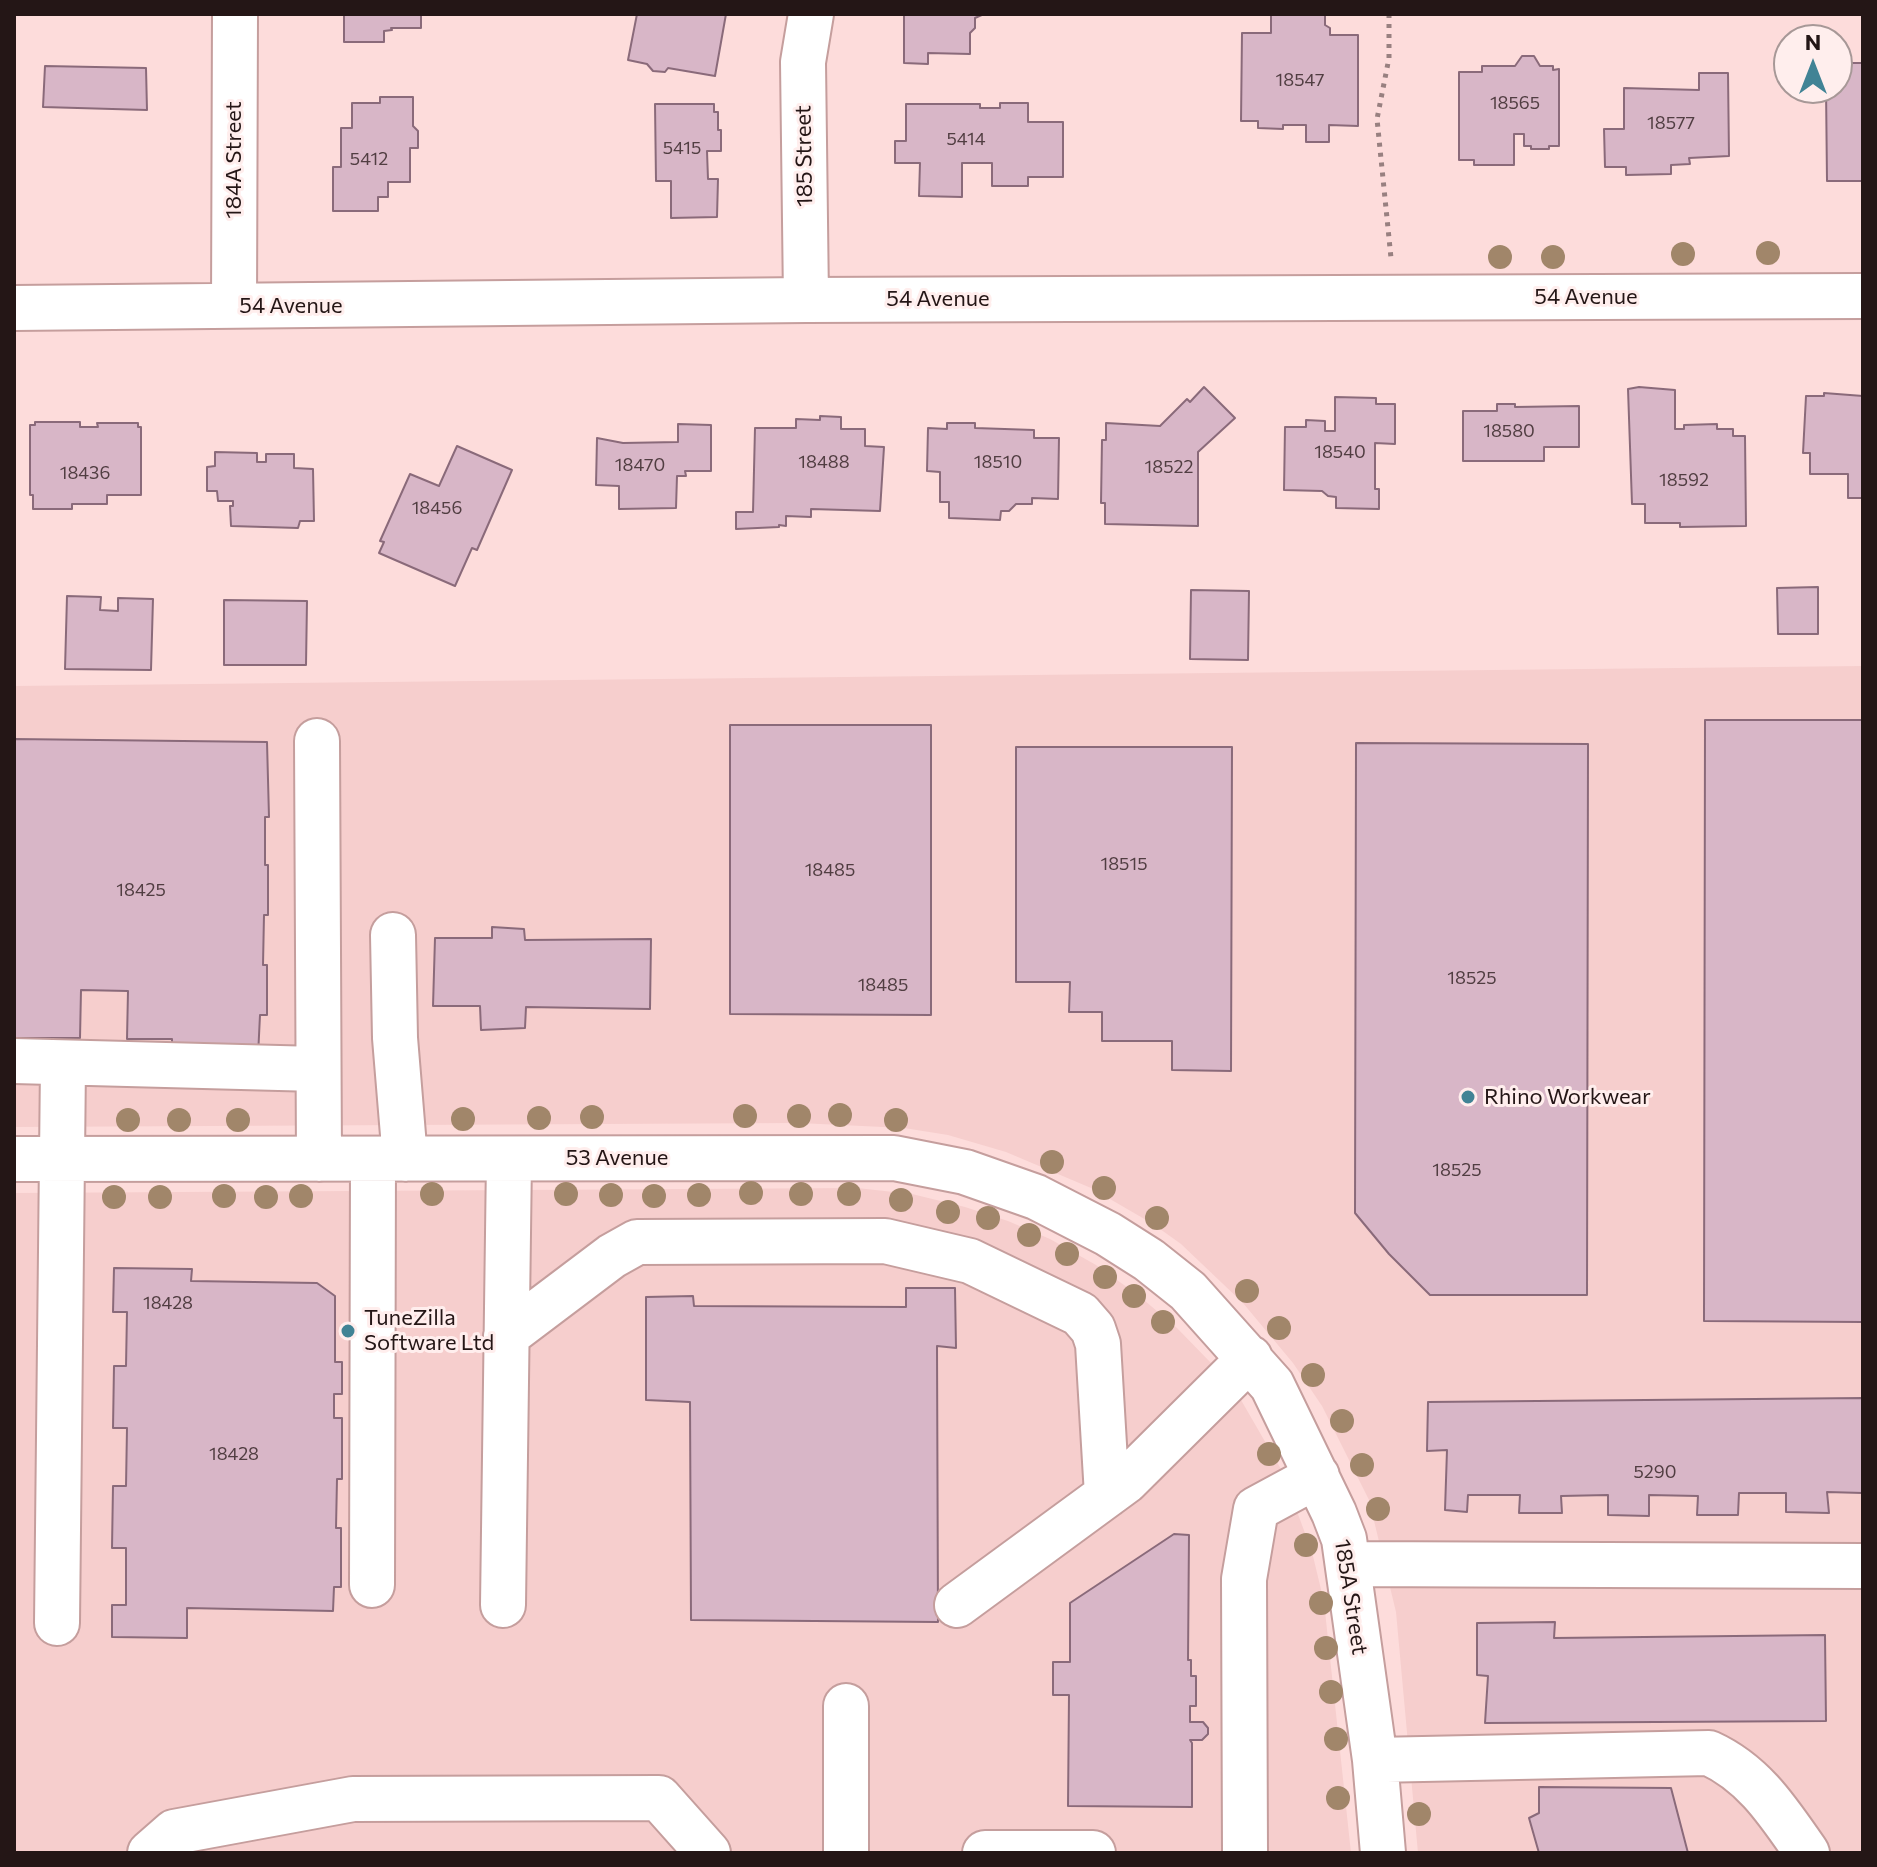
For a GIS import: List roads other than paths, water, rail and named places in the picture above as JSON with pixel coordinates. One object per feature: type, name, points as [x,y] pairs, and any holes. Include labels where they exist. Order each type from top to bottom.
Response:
[{"type":"street","name":"184A Street","points":[[234,306],[235,14]]},
{"type":"street","name":"185 Street","points":[[806,300],[803,62],[811,14]]},
{"type":"street","name":"54 Avenue","points":[[14,308],[806,300],[1863,296]]},
{"type":"street","points":[[317,741],[319,1159]]},
{"type":"street","points":[[372,1585],[395,1038],[393,935]]},
{"type":"street","points":[[14,1061],[317,1069]]},
{"type":"street","points":[[57,1623],[63,1064]]},
{"type":"street","name":"53 Avenue","points":[[14,1159],[894,1158],[965,1172],[1036,1197],[1108,1234],[1149,1260],[1188,1291]]},
{"type":"street","points":[[503,1605],[509,1159]]},
{"type":"street","points":[[506,1336],[612,1256],[637,1242],[885,1241],[970,1261],[1080,1314],[1093,1329],[1098,1344],[1107,1495]]},
{"type":"street","name":"185A Street","points":[[1188,1291],[1272,1385],[1344,1539],[1375,1760],[1383,1853]]},
{"type":"street","points":[[957,1605],[1126,1481],[1250,1358]]},
{"type":"street","points":[[1245,1853],[1244,1579],[1256,1509],[1317,1476]]},
{"type":"street","points":[[1348,1564],[1863,1566]]},
{"type":"street","points":[[846,1706],[846,1853]]},
{"type":"street","points":[[1375,1760],[1709,1753],[1729,1762],[1763,1791],[1807,1853]]},
{"type":"street","points":[[150,1853],[174,1832],[353,1799],[628,1798],[659,1798],[708,1853]]},
{"type":"street","points":[[985,1853],[1093,1853]]},
{"type":"place","name":"Rhino Workwear","points":[[1468,1097]]},
{"type":"place","name":"TuneZilla Software Ltd","points":[[348,1331]]}]
